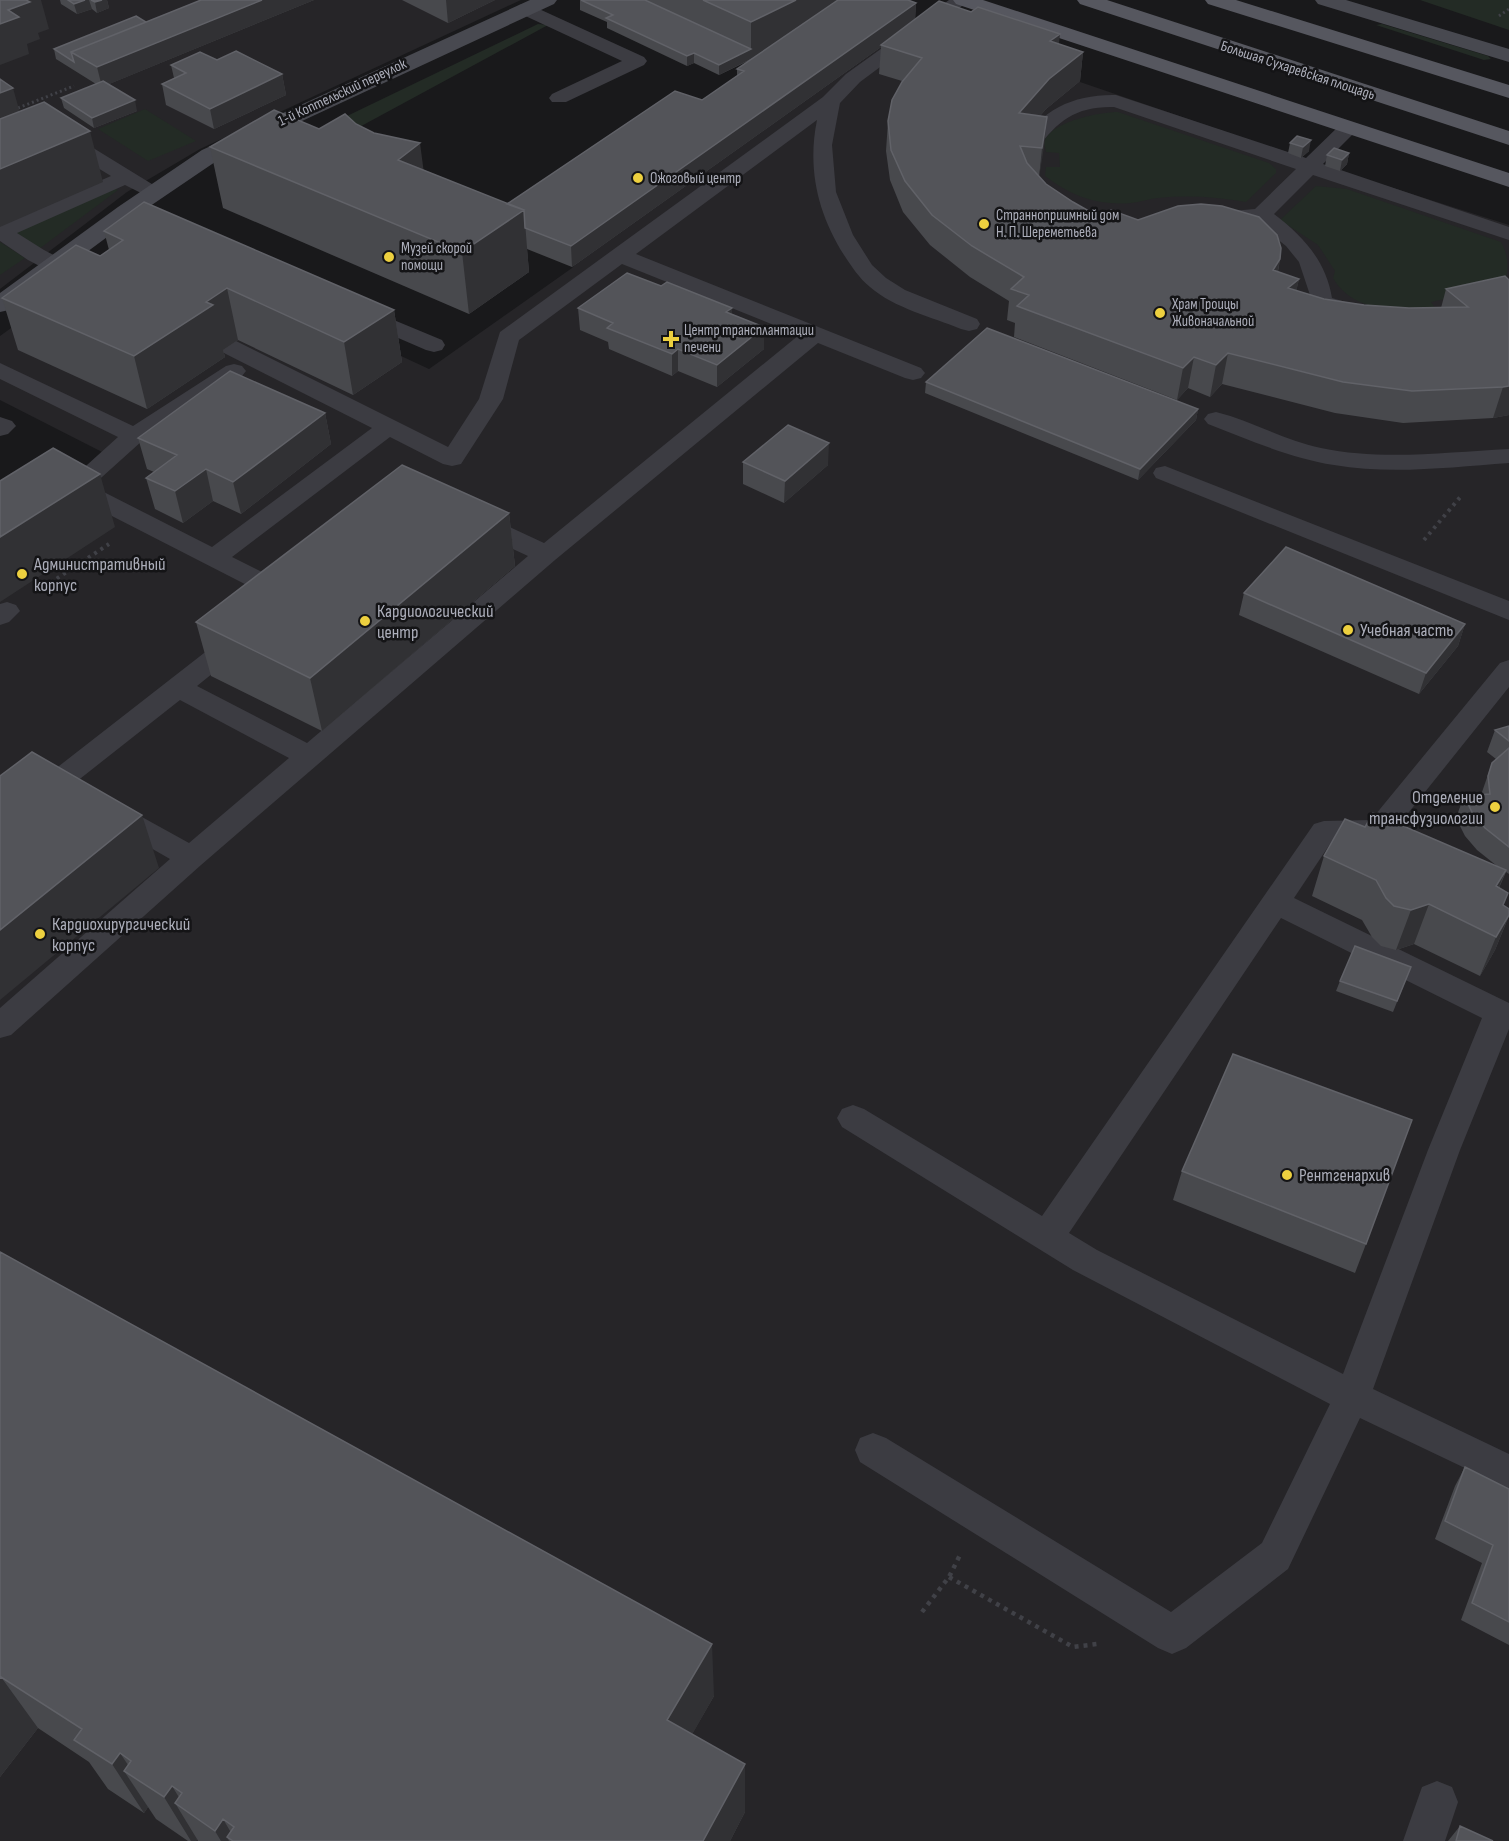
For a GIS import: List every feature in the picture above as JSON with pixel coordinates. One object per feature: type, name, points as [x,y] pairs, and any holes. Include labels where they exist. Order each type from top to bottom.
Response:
[{"type":"main road","points":[[962,0],[1509,180]]},
{"type":"main road","name":"Большая Сухаревская площадь","points":[[1087,0],[1509,138]]},
{"type":"main road","points":[[1215,0],[1509,92]]},
{"type":"street","points":[[1324,0],[1509,56]]},
{"type":"street","name":"1-й Коптельский переулок","points":[[0,305],[153,193],[229,145],[540,3]]},
{"type":"lane","points":[[433,481],[452,459],[491,399],[508,337],[830,101],[853,78],[962,0]]},
{"type":"lane","points":[[540,3],[637,61],[559,98]]},
{"type":"lane","points":[[1030,145],[1036,132],[1048,121],[1072,107],[1098,100],[1116,101],[1509,234]]},
{"type":"lane","points":[[830,101],[822,146],[826,192],[851,251],[878,283],[897,295],[969,324]]},
{"type":"lane","points":[[1261,216],[1349,127]]},
{"type":"lane","points":[[0,160],[44,141],[70,142],[153,193]]},
{"type":"lane","points":[[0,231],[125,177]]},
{"type":"lane","points":[[126,212],[146,220]]},
{"type":"lane","points":[[1197,216],[1229,218],[1261,216],[1285,233],[1315,268],[1320,283],[1322,302],[1384,318]]},
{"type":"lane","points":[[0,231],[53,264],[98,286]]},
{"type":"lane","points":[[620,255],[913,373]]},
{"type":"lane","points":[[338,303],[434,345]]},
{"type":"lane","points":[[0,1026],[191,857],[546,554],[815,334]]},
{"type":"lane","points":[[228,346],[452,459]]},
{"type":"lane","points":[[0,827],[75,791],[178,687],[283,604],[213,558],[76,488],[134,436],[251,359]]},
{"type":"lane","points":[[0,370],[134,436]]},
{"type":"lane","points":[[1216,419],[1276,443],[1333,458],[1418,462],[1502,457]]},
{"type":"lane","points":[[0,424],[4,426],[0,429]]},
{"type":"lane","points":[[213,558],[389,427]]},
{"type":"lane","points":[[1165,473],[1509,611]]},
{"type":"lane","points":[[452,511],[546,554]]},
{"type":"lane","points":[[1048,1236],[1278,903],[1324,831],[1379,830],[1499,699],[1509,669]]},
{"type":"lane","points":[[178,687],[309,756]]},
{"type":"lane","points":[[75,791],[191,857]]},
{"type":"lane","points":[[873,1450],[1172,1635],[1275,1556],[1352,1397],[1444,1150],[1504,1007],[1278,903]]},
{"type":"lane","points":[[853,1118],[1085,1260],[1352,1397],[1509,1472]]},
{"type":"lane","points":[[1424,1841],[1437,1802]]},
{"type":"path","points":[[18,108],[74,86]]},
{"type":"path","points":[[1400,568],[1502,457]]},
{"type":"path","points":[[4,614],[143,522]]},
{"type":"path","points":[[950,1576],[1073,1647],[1172,1635]]},
{"type":"path","points":[[922,1612],[936,1594]]},
{"type":"shaded area","points":[[23,0],[521,0],[200,149],[127,192],[0,289],[0,8]]},
{"type":"shaded area","points":[[1420,0],[1509,0],[1509,30]]},
{"type":"shaded area","points":[[862,3],[1048,71],[1287,153],[1295,146],[1309,151],[1302,157],[1325,166],[1332,159],[1347,164],[1340,171],[1509,225],[1509,1841],[0,1841],[0,524],[106,454],[0,400],[0,336],[143,236],[429,369],[572,268],[702,121]]},
{"type":"shaded area","points":[[538,24],[548,25],[341,137],[320,129]]},
{"type":"shaded area","points":[[1382,24],[1488,56],[1491,59],[1484,60],[1376,25]]},
{"type":"shaded area","points":[[145,109],[196,141],[148,161],[98,129]]},
{"type":"shaded area","points":[[1118,112],[1269,163],[1276,169],[1276,173],[1246,202],[1180,197],[1119,204],[1085,198],[1045,176],[1046,167],[1060,167],[1059,153],[1046,152],[1044,145],[1051,132],[1068,122]]},
{"type":"shaded area","points":[[110,186],[118,190],[39,249],[12,230]]},
{"type":"shaded area","points":[[1316,186],[1347,189],[1501,242],[1507,263],[1504,286],[1431,302],[1439,313],[1395,311],[1366,304],[1353,298],[1342,290],[1333,278],[1335,271],[1318,245],[1280,220]]},
{"type":"shaded area","points":[[0,242],[25,258],[0,275]]},
{"type":"building","points":[[0,0],[30,2],[8,10],[19,17],[0,24]]},
{"type":"building","points":[[68,0],[85,0],[74,4]]},
{"type":"building","points":[[201,0],[262,0],[97,67],[71,52]]},
{"type":"building","points":[[581,0],[645,0],[751,49],[719,65],[694,53],[687,56],[606,18],[613,15]]},
{"type":"building","points":[[703,0],[796,0],[751,22]]},
{"type":"building","name":"Ожоговый центр","points":[[838,0],[908,0],[916,3],[571,246],[525,228],[524,210],[507,204],[675,91],[702,100],[744,71],[737,69]]},
{"type":"building","name":"Странноприимный дом Н. П. Шереметьева","points":[[939,1],[971,12],[978,7],[1060,34],[1050,41],[1083,52],[1049,79],[1019,113],[1047,117],[1042,148],[1020,146],[1027,163],[1046,184],[1101,218],[1111,210],[1138,220],[1178,206],[1201,204],[1222,206],[1259,217],[1277,235],[1281,248],[1280,259],[1273,270],[1299,279],[1288,288],[1324,299],[1409,308],[1468,307],[1446,289],[1505,276],[1509,280],[1509,386],[1412,391],[1343,382],[1228,353],[1216,365],[1194,357],[1183,368],[1017,306],[1029,295],[1011,289],[1024,277],[972,246],[932,215],[905,181],[891,150],[888,121],[892,100],[902,82],[922,58],[881,45]]},
{"type":"building","points":[[136,16],[146,22],[71,52],[74,62],[54,49]]},
{"type":"building","points":[[236,51],[282,74],[210,109],[162,84],[186,73],[171,65],[200,52],[217,60]]},
{"type":"building","points":[[0,79],[13,88],[0,93]]},
{"type":"building","points":[[103,81],[135,100],[92,118],[61,98]]},
{"type":"building","points":[[44,102],[90,131],[0,169],[0,119]]},
{"type":"building","points":[[274,110],[319,129],[345,114],[356,124],[374,133],[420,143],[398,160],[524,210],[462,252],[210,147]]},
{"type":"building","points":[[1297,136],[1311,140],[1303,147],[1290,143]]},
{"type":"building","points":[[1334,148],[1349,153],[1342,160],[1327,155]]},
{"type":"building","points":[[144,202],[394,310],[344,342],[227,288],[206,302],[213,305],[134,356],[2,298],[76,245],[100,256],[123,240],[104,231]]},
{"type":"building","points":[[627,273],[661,286],[667,282],[732,308],[726,312],[764,327],[717,365],[678,349],[672,354],[607,328],[613,323],[578,308]]},
{"type":"building","points":[[987,328],[1198,409],[1140,469],[926,382]]},
{"type":"building","points":[[230,371],[325,413],[233,482],[206,469],[175,491],[146,478],[177,455],[138,438]]},
{"type":"building","points":[[788,425],[829,443],[785,481],[743,462]]},
{"type":"building","points":[[53,448],[100,474],[0,537],[0,481]]},
{"type":"building","points":[[402,465],[509,513],[310,678],[196,622]]},
{"type":"building","points":[[1286,547],[1465,624],[1426,673],[1244,593]]},
{"type":"building","points":[[1509,726],[1509,741],[1495,730]]},
{"type":"building","points":[[1509,748],[1509,847],[1485,828],[1473,814],[1464,796],[1490,794],[1488,776],[1492,763]]},
{"type":"building","points":[[32,752],[142,815],[0,930],[0,776]]},
{"type":"building","points":[[1373,813],[1506,870],[1496,886],[1508,893],[1503,905],[1509,909],[1509,915],[1496,937],[1429,904],[1411,910],[1394,906],[1386,898],[1376,880],[1324,856],[1345,819],[1365,827]]},
{"type":"building","points":[[1355,946],[1411,967],[1397,1001],[1340,981]]},
{"type":"building","name":"Рентгенархив","points":[[1233,1054],[1412,1120],[1366,1244],[1182,1171]]},
{"type":"building","points":[[0,1252],[712,1644],[667,1720],[745,1764],[703,1841],[233,1841],[227,1837],[234,1827],[223,1819],[215,1831],[175,1803],[182,1793],[172,1786],[164,1797],[124,1771],[131,1761],[120,1753],[112,1764],[74,1740],[82,1729],[0,1678]]},
{"type":"building","points":[[1465,1467],[1509,1489],[1509,1622],[1472,1603],[1493,1545],[1445,1521]]},
{"type":"building","points":[[1460,1826],[1493,1841],[1456,1841]]},
{"type":"place","name":"Ожоговый центр","points":[[638,178]]},
{"type":"place","name":"Странноприимный дом Н. П. Шереметьева","points":[[984,224]]},
{"type":"place","name":"Музей скорой помощи","points":[[389,257]]},
{"type":"place","name":"Храм Троицы Живоначальной","points":[[1160,313]]},
{"type":"place","name":"Центр трансплантации печени","points":[[671,339]]},
{"type":"place","name":"Административный корпус","points":[[22,574]]},
{"type":"place","name":"Кардиологический центр","points":[[365,621]]},
{"type":"place","name":"Учебная часть","points":[[1348,630]]},
{"type":"place","name":"Отделение трансфузиологии","points":[[1495,807]]},
{"type":"place","name":"Кардиохирургический корпус","points":[[40,934]]},
{"type":"place","name":"Рентгенархив","points":[[1287,1175]]}]
